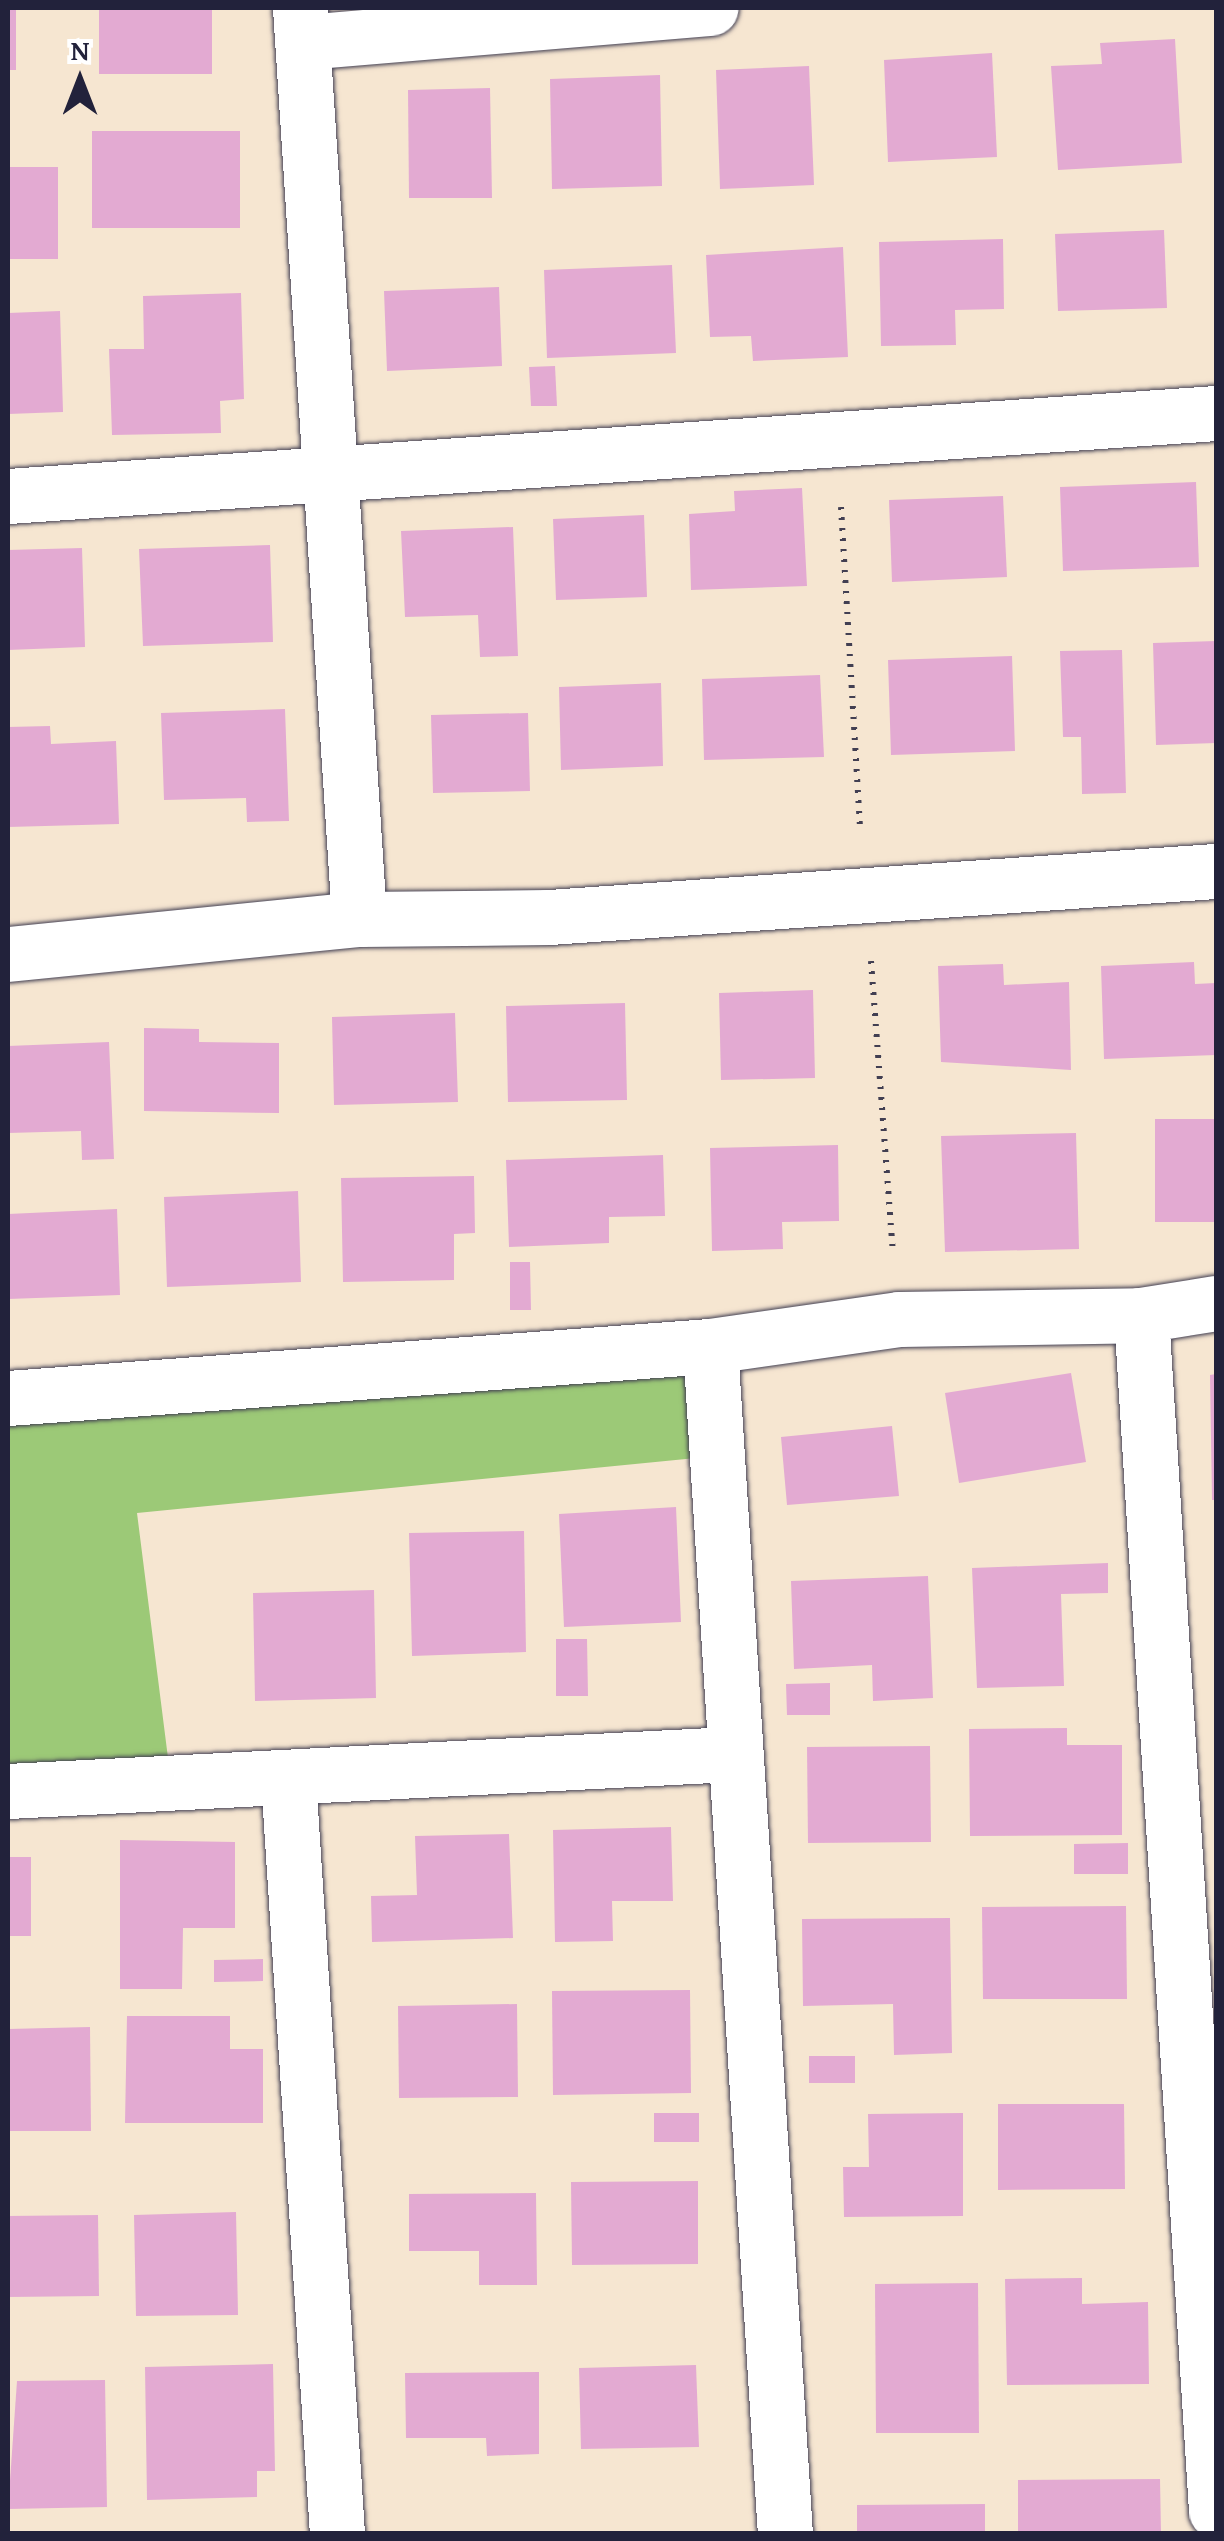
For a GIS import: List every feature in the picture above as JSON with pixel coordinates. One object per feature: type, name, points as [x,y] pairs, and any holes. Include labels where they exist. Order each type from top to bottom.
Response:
[{"type":"street","points":[[358,919],[324,475],[302,25],[711,8]]},
{"type":"street","points":[[8,496],[838,444],[1216,414]]},
{"type":"street","points":[[8,954],[358,919],[866,895],[1216,870]]},
{"type":"street","points":[[8,1398],[710,1346],[898,1319],[1141,1315],[1216,1303]]},
{"type":"street","points":[[1141,1315],[1216,2511]]},
{"type":"street","points":[[710,1346],[730,1754],[785,2534]]},
{"type":"street","points":[[8,1791],[730,1754]]},
{"type":"street","points":[[288,1778],[337,2534]]},
{"type":"path","points":[[838,444],[898,1319]]},
{"type":"green space","points":[[692,1369],[696,1458],[137,1513],[168,1758],[8,1767],[8,1414]]},
{"type":"building","points":[[8,8],[16,8],[16,70],[8,70]]},
{"type":"building","points":[[99,8],[212,8],[212,74],[99,74]]},
{"type":"building","points":[[1175,39],[1182,163],[1058,170],[1051,66],[1102,64],[1100,43]]},
{"type":"building","points":[[992,53],[997,157],[888,162],[884,60]]},
{"type":"building","points":[[809,66],[814,185],[720,189],[716,70]]},
{"type":"building","points":[[660,75],[662,186],[552,189],[550,79]]},
{"type":"building","points":[[490,88],[492,198],[409,198],[408,90]]},
{"type":"building","points":[[92,131],[240,131],[240,228],[92,228]]},
{"type":"building","points":[[8,167],[58,167],[58,259],[8,259]]},
{"type":"building","points":[[1164,230],[1167,308],[1058,311],[1055,234]]},
{"type":"building","points":[[1003,239],[1004,309],[955,310],[956,345],[881,346],[879,242]]},
{"type":"building","points":[[843,247],[848,357],[753,361],[751,336],[710,337],[706,255]]},
{"type":"building","points":[[672,265],[676,353],[547,358],[544,270]]},
{"type":"building","points":[[499,287],[502,366],[387,371],[384,291]]},
{"type":"building","points":[[241,293],[244,399],[220,401],[221,433],[112,435],[109,349],[144,349],[143,296]]},
{"type":"building","points":[[60,311],[63,412],[8,414],[8,313]]},
{"type":"building","points":[[555,366],[557,406],[531,406],[529,367]]},
{"type":"building","points":[[1196,482],[1199,567],[1063,571],[1060,487]]},
{"type":"building","points":[[802,488],[807,586],[691,590],[689,514],[735,511],[734,491]]},
{"type":"building","points":[[1003,496],[1007,577],[892,582],[889,500]]},
{"type":"building","points":[[644,515],[647,597],[556,600],[553,519]]},
{"type":"building","points":[[513,527],[518,656],[480,657],[478,615],[405,617],[401,531]]},
{"type":"building","points":[[270,545],[273,642],[143,646],[139,549]]},
{"type":"building","points":[[82,548],[85,647],[8,650],[8,550]]},
{"type":"building","points":[[1216,641],[1216,743],[1156,745],[1153,643]]},
{"type":"building","points":[[1122,650],[1126,793],[1082,794],[1081,737],[1063,737],[1060,651]]},
{"type":"building","points":[[1012,656],[1015,751],[891,755],[888,660]]},
{"type":"building","points":[[820,675],[824,757],[704,760],[702,679]]},
{"type":"building","points":[[661,683],[663,766],[561,770],[559,687]]},
{"type":"building","points":[[285,709],[289,821],[247,822],[246,798],[164,800],[161,713]]},
{"type":"building","points":[[528,713],[530,791],[433,793],[431,715]]},
{"type":"building","points":[[50,726],[51,744],[116,741],[119,824],[8,827],[8,727]]},
{"type":"building","points":[[1194,962],[1195,984],[1216,983],[1216,1055],[1104,1059],[1101,966]]},
{"type":"building","points":[[1003,964],[1004,985],[1069,982],[1071,1070],[941,1062],[938,966]]},
{"type":"building","points":[[813,990],[815,1078],[721,1080],[719,993]]},
{"type":"building","points":[[625,1003],[627,1100],[508,1102],[506,1006]]},
{"type":"building","points":[[455,1013],[458,1102],[334,1105],[332,1017]]},
{"type":"building","points":[[144,1028],[199,1029],[199,1042],[279,1043],[279,1113],[144,1111]]},
{"type":"building","points":[[109,1042],[114,1159],[82,1160],[81,1131],[8,1133],[8,1046]]},
{"type":"building","points":[[1155,1119],[1216,1119],[1216,1222],[1155,1222]]},
{"type":"building","points":[[1076,1133],[1079,1249],[945,1252],[941,1136]]},
{"type":"building","points":[[838,1145],[839,1221],[782,1222],[783,1249],[712,1251],[710,1148]]},
{"type":"building","points":[[663,1155],[665,1216],[609,1217],[609,1243],[509,1247],[506,1160]]},
{"type":"building","points":[[474,1176],[475,1233],[454,1234],[454,1280],[343,1282],[341,1178]]},
{"type":"building","points":[[298,1191],[301,1282],[167,1287],[164,1197]]},
{"type":"building","points":[[117,1209],[120,1295],[8,1299],[8,1214]]},
{"type":"building","points":[[510,1262],[530,1262],[531,1310],[510,1310]]},
{"type":"building","points":[[1071,1373],[1086,1462],[959,1483],[945,1393]]},
{"type":"building","points":[[1216,1374],[1216,1500],[1212,1500],[1210,1375]]},
{"type":"building","points":[[892,1426],[899,1496],[787,1505],[781,1437]]},
{"type":"building","points":[[676,1507],[681,1622],[564,1627],[559,1514]]},
{"type":"building","points":[[524,1531],[526,1652],[412,1656],[409,1533]]},
{"type":"building","points":[[1108,1563],[1108,1593],[1061,1594],[1064,1686],[977,1688],[972,1568]]},
{"type":"building","points":[[928,1576],[933,1698],[873,1701],[872,1665],[794,1669],[791,1581]]},
{"type":"building","points":[[374,1590],[376,1698],[255,1701],[253,1593]]},
{"type":"building","points":[[556,1639],[587,1639],[588,1696],[556,1696]]},
{"type":"building","points":[[830,1683],[830,1715],[787,1715],[786,1684]]},
{"type":"building","points":[[1067,1728],[1067,1745],[1122,1745],[1122,1835],[970,1836],[969,1729]]},
{"type":"building","points":[[930,1746],[931,1842],[808,1843],[807,1747]]},
{"type":"building","points":[[671,1827],[673,1901],[612,1901],[613,1941],[555,1942],[553,1830]]},
{"type":"building","points":[[509,1834],[513,1938],[372,1942],[371,1896],[417,1895],[415,1836]]},
{"type":"building","points":[[120,1840],[235,1842],[235,1928],[183,1928],[182,1989],[120,1989]]},
{"type":"building","points":[[1128,1843],[1128,1874],[1074,1874],[1074,1844]]},
{"type":"building","points":[[8,1857],[31,1857],[31,1936],[8,1936]]},
{"type":"building","points":[[1126,1906],[1127,1999],[983,1999],[982,1907]]},
{"type":"building","points":[[950,1918],[952,2053],[894,2055],[893,2004],[803,2006],[802,1919]]},
{"type":"building","points":[[263,1959],[263,1981],[214,1982],[214,1960]]},
{"type":"building","points":[[690,1990],[691,2093],[553,2095],[552,1991]]},
{"type":"building","points":[[517,2004],[518,2097],[399,2098],[398,2006]]},
{"type":"building","points":[[127,2016],[230,2016],[230,2049],[263,2049],[263,2123],[125,2123]]},
{"type":"building","points":[[90,2027],[91,2131],[8,2131],[8,2029]]},
{"type":"building","points":[[809,2056],[855,2056],[855,2083],[809,2083]]},
{"type":"building","points":[[998,2104],[1124,2104],[1125,2189],[998,2190]]},
{"type":"building","points":[[654,2113],[699,2113],[699,2142],[654,2142]]},
{"type":"building","points":[[963,2113],[963,2216],[844,2217],[843,2167],[869,2167],[868,2114]]},
{"type":"building","points":[[698,2181],[698,2264],[572,2265],[571,2182]]},
{"type":"building","points":[[536,2193],[537,2285],[479,2285],[479,2251],[409,2251],[409,2194]]},
{"type":"building","points":[[236,2212],[238,2315],[136,2316],[134,2215]]},
{"type":"building","points":[[98,2215],[99,2296],[8,2297],[8,2216]]},
{"type":"building","points":[[1082,2278],[1082,2304],[1148,2302],[1149,2384],[1007,2385],[1005,2279]]},
{"type":"building","points":[[978,2283],[979,2433],[876,2433],[875,2284]]},
{"type":"building","points":[[273,2364],[275,2471],[257,2471],[257,2497],[147,2500],[145,2367]]},
{"type":"building","points":[[696,2365],[699,2447],[581,2449],[579,2368]]},
{"type":"building","points":[[539,2372],[539,2454],[487,2456],[486,2438],[406,2438],[405,2373]]},
{"type":"building","points":[[105,2380],[107,2507],[8,2509],[17,2381]]},
{"type":"building","points":[[1160,2479],[1161,2534],[1018,2534],[1018,2480]]},
{"type":"building","points":[[985,2504],[985,2534],[857,2534],[857,2505]]}]
